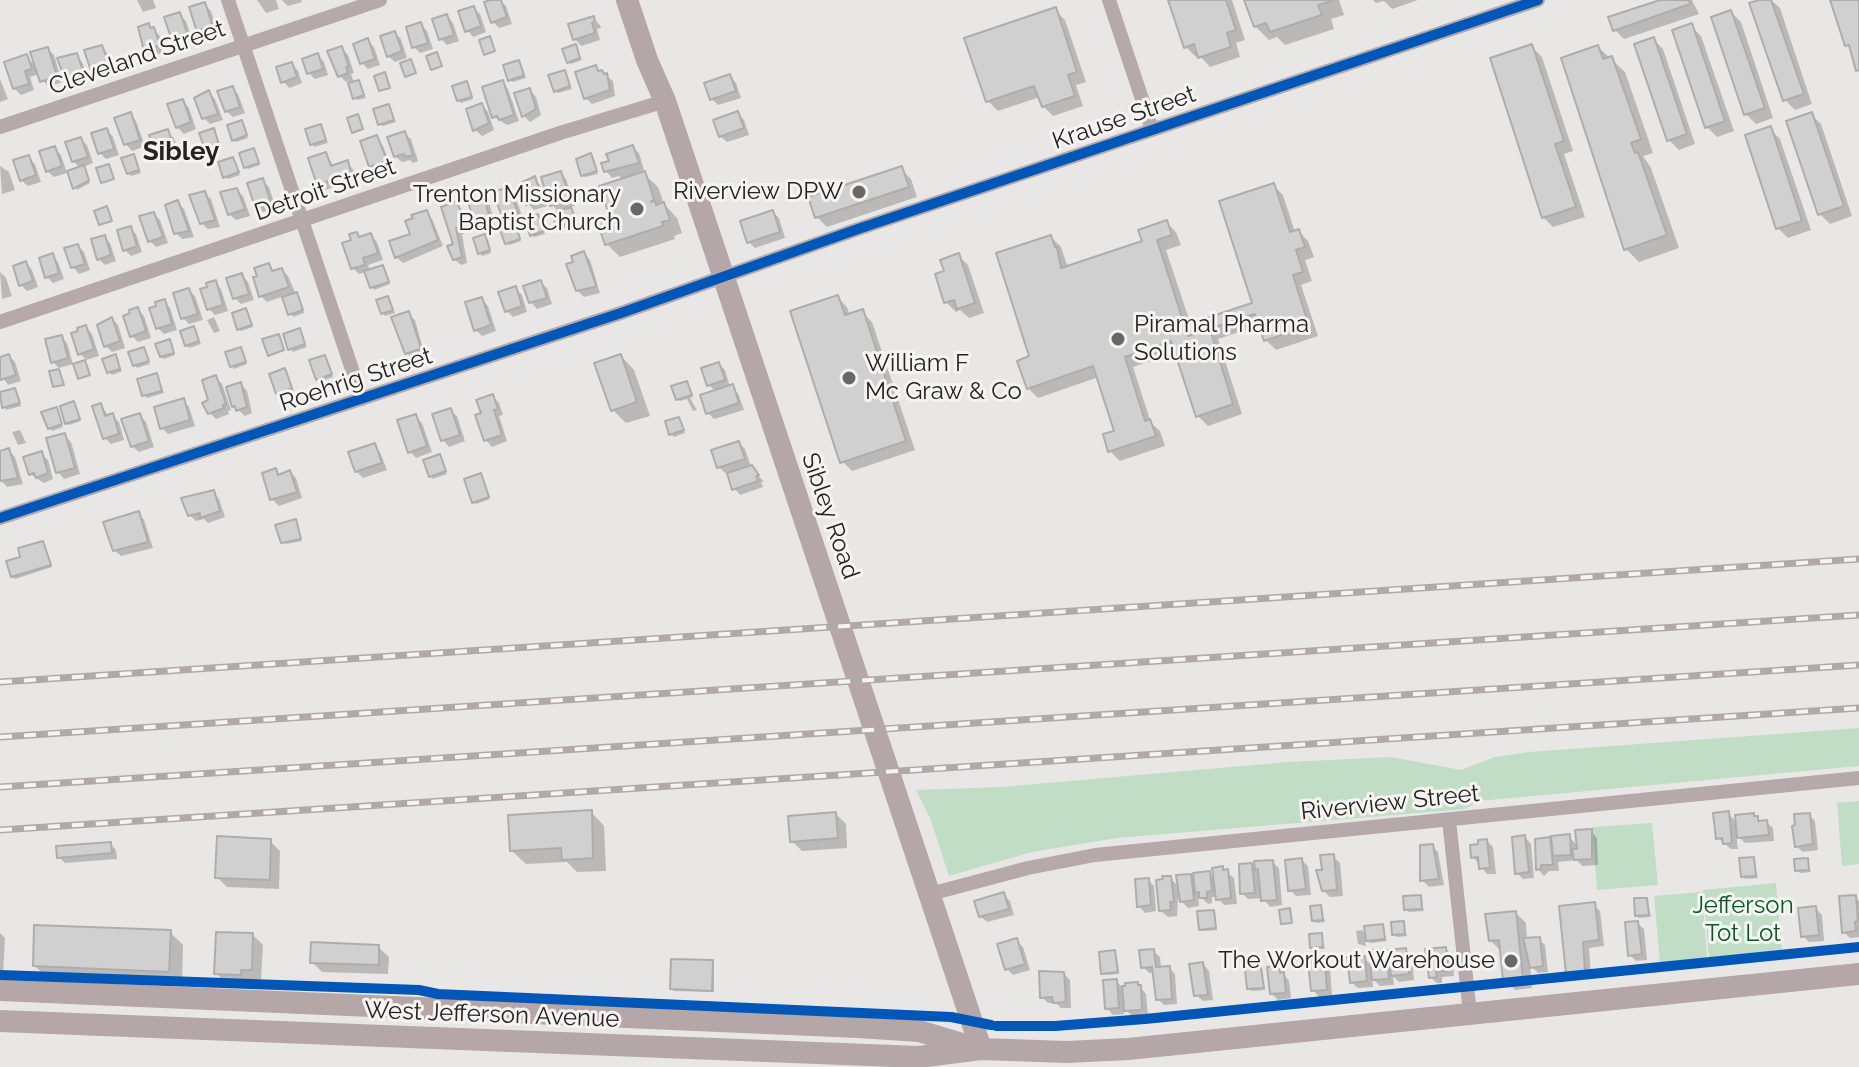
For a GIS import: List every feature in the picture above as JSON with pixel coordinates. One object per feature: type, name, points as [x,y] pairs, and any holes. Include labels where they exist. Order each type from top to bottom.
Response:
[{"type":"main road","name":"Sibley Road","points":[[627,0],[647,60],[665,101],[981,1049]]},
{"type":"main road","name":"West Jefferson Avenue","points":[[0,990],[368,1004],[919,1031],[981,1049],[1014,1052],[1097,1051],[1859,974]]},
{"type":"main road","points":[[367,1036],[368,1004]]},
{"type":"main road","points":[[663,1048],[666,1019]]},
{"type":"main road","name":"West Jefferson Avenue","points":[[0,1021],[919,1057],[981,1049]]},
{"type":"street","points":[[228,0],[362,399]]},
{"type":"street","name":"Cleveland Street","points":[[0,127],[380,0]]},
{"type":"street","points":[[1109,0],[1152,129]]},
{"type":"street","name":"Krause Street","points":[[723,275],[1538,0]]},
{"type":"street","name":"Detroit Street","points":[[0,322],[560,133],[665,101]]},
{"type":"street","name":"Roehrig Street","points":[[0,518],[621,313],[723,275]]},
{"type":"street","name":"Riverview Street","points":[[930,894],[1028,868],[1095,855],[1859,778]]},
{"type":"street","points":[[1449,820],[1470,1013]]},
{"type":"green space","points":[[1859,728],[1859,766],[1479,801],[1465,809],[1117,838],[1032,852],[949,876],[930,818],[916,790],[1001,787],[1288,762],[1391,757],[1461,770],[1495,757],[1529,752]]},
{"type":"green space","points":[[1859,801],[1859,864],[1842,866],[1837,803]]},
{"type":"green space","points":[[1652,823],[1658,885],[1597,890],[1592,827]]},
{"type":"green space","name":"Jefferson Tot Lot","points":[[1776,883],[1782,950],[1709,958],[1703,890]]},
{"type":"green space","points":[[1702,892],[1707,959],[1660,963],[1654,896]]},
{"type":"building","points":[[501,0],[507,17],[491,23],[484,2]]},
{"type":"building","points":[[1168,0],[1226,0],[1236,30],[1227,33],[1231,47],[1198,58],[1194,44],[1184,48]]},
{"type":"building","points":[[1244,0],[1332,1],[1318,5],[1322,15],[1270,32],[1266,23],[1254,27]]},
{"type":"building","points":[[1660,0],[1689,0],[1690,4],[1613,31],[1608,17]]},
{"type":"building","points":[[1771,0],[1804,94],[1783,101],[1749,3]]},
{"type":"building","points":[[1830,0],[1859,0],[1859,70],[1856,71],[1849,45],[1845,46]]},
{"type":"building","points":[[205,2],[212,24],[197,32],[189,7]]},
{"type":"building","points":[[474,6],[481,26],[465,32],[458,11]]},
{"type":"building","points":[[1056,7],[1077,72],[1068,75],[1075,96],[1042,107],[1034,86],[986,102],[964,38]]},
{"type":"building","points":[[1731,10],[1765,108],[1744,115],[1711,17]]},
{"type":"building","points":[[180,12],[187,33],[171,38],[164,17]]},
{"type":"building","points":[[447,14],[454,35],[439,40],[432,19]]},
{"type":"building","points":[[594,16],[592,23],[595,33],[573,40],[568,24]]},
{"type":"building","points":[[421,22],[428,43],[412,48],[406,27]]},
{"type":"building","points":[[149,23],[150,28],[154,27],[160,45],[144,51],[138,27]]},
{"type":"building","points":[[1692,23],[1725,121],[1705,128],[1672,30]]},
{"type":"building","points":[[395,31],[402,51],[387,57],[380,36]]},
{"type":"building","points":[[490,36],[495,51],[484,55],[479,40]]},
{"type":"building","points":[[1654,37],[1687,134],[1667,141],[1634,44]]},
{"type":"building","points":[[368,38],[375,59],[360,64],[353,44]]},
{"type":"building","points":[[576,44],[580,58],[567,63],[562,49]]},
{"type":"building","points":[[1532,44],[1564,141],[1555,144],[1576,207],[1542,218],[1490,58]]},
{"type":"building","points":[[102,45],[109,64],[91,71],[84,50]]},
{"type":"building","points":[[1598,45],[1603,59],[1612,56],[1641,139],[1631,143],[1635,153],[1638,152],[1667,235],[1624,250],[1561,58]]},
{"type":"building","points":[[342,46],[349,67],[346,67],[348,73],[338,77],[327,51]]},
{"type":"building","points":[[48,47],[57,76],[40,82],[30,52]]},
{"type":"building","points":[[437,52],[442,66],[431,70],[426,56]]},
{"type":"building","points":[[77,53],[84,74],[65,79],[57,58]]},
{"type":"building","points":[[318,53],[323,69],[307,74],[302,59]]},
{"type":"building","points":[[27,54],[32,69],[25,71],[29,84],[13,89],[4,62]]},
{"type":"building","points":[[411,59],[416,73],[405,77],[400,63]]},
{"type":"building","points":[[519,60],[524,75],[508,81],[503,65]]},
{"type":"building","points":[[292,62],[297,77],[281,83],[276,67]]},
{"type":"building","points":[[596,65],[598,71],[607,73],[610,90],[584,99],[575,72]]},
{"type":"building","points":[[565,70],[570,86],[554,92],[548,75]]},
{"type":"building","points":[[385,72],[390,88],[379,91],[374,76]]},
{"type":"building","points":[[730,74],[736,91],[710,100],[704,83]]},
{"type":"building","points":[[359,80],[364,95],[353,99],[348,83]]},
{"type":"building","points":[[503,80],[514,115],[499,120],[497,116],[492,118],[482,87]]},
{"type":"building","points":[[467,81],[472,97],[457,101],[452,86]]},
{"type":"building","points":[[233,86],[240,107],[225,112],[217,91]]},
{"type":"building","points":[[530,88],[536,109],[522,117],[514,93]]},
{"type":"building","points":[[209,90],[218,114],[202,119],[194,98]]},
{"type":"building","points":[[183,99],[191,122],[176,128],[167,104]]},
{"type":"building","points":[[482,103],[489,123],[473,131],[466,109]]},
{"type":"building","points":[[389,104],[394,120],[378,125],[373,109]]},
{"type":"building","points":[[738,111],[744,128],[719,137],[713,120]]},
{"type":"building","points":[[131,112],[140,140],[124,145],[114,118]]},
{"type":"building","points":[[1812,112],[1844,206],[1818,215],[1786,121]]},
{"type":"building","points":[[358,114],[363,129],[352,133],[347,118]]},
{"type":"building","points":[[242,120],[247,135],[232,141],[227,125]]},
{"type":"building","points":[[321,124],[326,140],[310,145],[305,129]]},
{"type":"building","points":[[1771,126],[1802,221],[1776,229],[1745,135]]},
{"type":"building","points":[[107,128],[114,149],[98,154],[91,133]]},
{"type":"building","points":[[214,128],[219,145],[205,149],[199,133]]},
{"type":"building","points":[[168,129],[175,151],[156,156],[149,135]]},
{"type":"building","points":[[405,131],[413,155],[394,157],[387,137]]},
{"type":"building","points":[[377,135],[387,161],[369,167],[360,141]]},
{"type":"building","points":[[81,137],[88,157],[72,162],[65,142]]},
{"type":"building","points":[[633,145],[639,163],[604,172],[601,163],[609,161],[606,154]]},
{"type":"building","points":[[55,146],[62,166],[46,172],[39,151]]},
{"type":"building","points":[[254,148],[259,163],[244,168],[239,153]]},
{"type":"building","points":[[326,152],[331,166],[348,160],[351,173],[317,185],[308,158]]},
{"type":"building","points":[[591,153],[597,171],[581,176],[576,159]]},
{"type":"building","points":[[134,154],[139,170],[127,174],[121,158]]},
{"type":"building","points":[[29,155],[36,175],[20,181],[13,160]]},
{"type":"building","points":[[233,157],[239,172],[223,178],[218,162]]},
{"type":"building","points":[[109,164],[114,179],[101,183],[96,168]]},
{"type":"building","points":[[84,165],[89,180],[73,189],[67,171]]},
{"type":"building","name":"Riverview DPW","points":[[902,166],[909,187],[815,218],[808,197]]},
{"type":"building","points":[[561,171],[570,199],[550,206],[541,177]]},
{"type":"building","name":"Trenton Missionary Baptist Church","points":[[645,171],[654,199],[651,202],[655,201],[656,205],[664,202],[670,220],[662,222],[663,226],[605,245],[597,221],[613,215],[609,214],[599,186]]},
{"type":"building","points":[[535,176],[542,199],[526,205],[519,184]]},
{"type":"building","points":[[263,178],[271,203],[255,207],[247,183]]},
{"type":"building","name":"Piramal Pharma Solutions","points":[[1274,183],[1290,232],[1299,229],[1305,247],[1296,250],[1303,272],[1293,275],[1309,326],[1264,341],[1255,314],[1188,336],[1185,325],[1252,303],[1219,201]]},
{"type":"building","points":[[509,187],[519,217],[504,222],[493,192]]},
{"type":"building","points":[[237,188],[245,209],[228,215],[220,192]]},
{"type":"building","points":[[205,191],[215,220],[200,224],[189,195]]},
{"type":"building","points":[[484,196],[491,224],[477,229],[468,202]]},
{"type":"building","points":[[178,200],[189,231],[174,234],[165,205]]},
{"type":"building","points":[[457,201],[465,225],[456,228],[462,257],[453,260],[447,246],[453,244],[441,207]]},
{"type":"building","points":[[107,206],[112,221],[99,225],[94,211]]},
{"type":"building","points":[[571,207],[576,221],[556,227],[552,213]]},
{"type":"building","points":[[427,210],[438,240],[395,258],[389,241],[410,234],[405,221],[413,218],[411,215]]},
{"type":"building","points":[[773,210],[780,232],[747,243],[740,221]]},
{"type":"building","points":[[154,212],[163,237],[148,242],[139,216]]},
{"type":"building","points":[[538,214],[544,231],[530,236],[525,219]]},
{"type":"building","name":"Piramal Pharma Solutions","points":[[1167,220],[1172,235],[1157,240],[1188,336],[1210,329],[1233,404],[1196,417],[1171,341],[1125,357],[1145,421],[1150,419],[1156,436],[1108,452],[1103,434],[1114,431],[1093,366],[1027,389],[1017,361],[1029,356],[996,253],[1051,235],[1061,268],[1142,241],[1138,230]]},
{"type":"building","points":[[516,225],[520,239],[505,244],[500,230]]},
{"type":"building","points":[[131,226],[137,246],[123,251],[117,230]]},
{"type":"building","points":[[357,232],[359,237],[371,233],[378,253],[363,258],[365,265],[351,269],[342,243],[351,240],[349,234]]},
{"type":"building","points":[[485,234],[490,250],[478,254],[473,238]]},
{"type":"building","points":[[105,235],[111,255],[97,260],[91,239]]},
{"type":"building","points":[[78,244],[85,264],[71,268],[64,248]]},
{"type":"building","points":[[584,251],[596,285],[576,291],[566,264],[573,262],[571,256]]},
{"type":"building","points":[[53,253],[59,273],[45,278],[39,258]]},
{"type":"building","points":[[959,253],[975,303],[957,309],[954,300],[944,303],[935,274],[944,271],[940,260]]},
{"type":"building","points":[[26,261],[33,281],[19,286],[13,266]]},
{"type":"building","points":[[269,263],[272,271],[282,268],[289,287],[259,297],[253,277],[257,276],[254,268]]},
{"type":"building","points":[[383,265],[389,282],[370,288],[364,271]]},
{"type":"building","points":[[242,273],[249,294],[233,299],[226,278]]},
{"type":"building","points":[[216,280],[223,305],[207,310],[200,289]]},
{"type":"building","points":[[541,280],[547,298],[529,303],[523,286]]},
{"type":"building","points":[[516,286],[522,306],[505,312],[498,292]]},
{"type":"building","points":[[189,288],[198,314],[181,319],[173,293]]},
{"type":"building","points":[[297,292],[303,310],[288,315],[282,297]]},
{"type":"building","name":"William F Mc Graw & Co","points":[[838,295],[845,315],[863,309],[906,441],[840,463],[790,311]]},
{"type":"building","points":[[388,296],[393,310],[381,314],[376,300]]},
{"type":"building","points":[[482,297],[491,325],[474,331],[465,302]]},
{"type":"building","points":[[165,299],[172,324],[156,329],[149,308]]},
{"type":"building","points":[[138,307],[146,331],[130,337],[123,316]]},
{"type":"building","points":[[246,308],[252,325],[237,330],[232,313]]},
{"type":"building","points":[[409,311],[420,349],[405,354],[391,317]]},
{"type":"building","points":[[112,317],[120,341],[104,347],[97,325]]},
{"type":"building","points":[[86,325],[94,349],[78,355],[71,333]]},
{"type":"building","points":[[194,326],[199,341],[185,346],[180,331]]},
{"type":"building","points":[[300,328],[305,344],[288,350],[283,334]]},
{"type":"building","points":[[279,334],[284,350],[268,356],[262,339]]},
{"type":"building","points":[[62,335],[68,358],[51,363],[45,339]]},
{"type":"building","points":[[170,339],[174,353],[160,357],[155,344]]},
{"type":"building","points":[[144,347],[149,361],[133,366],[128,352]]},
{"type":"building","points":[[241,347],[246,362],[230,367],[225,352]]},
{"type":"building","points":[[9,354],[16,375],[0,380],[0,357]]},
{"type":"building","points":[[116,354],[120,369],[107,373],[102,359]]},
{"type":"building","points":[[621,354],[637,402],[611,411],[594,363]]},
{"type":"building","points":[[325,355],[332,374],[316,380],[309,360]]},
{"type":"building","points":[[85,360],[90,375],[78,379],[73,364]]},
{"type":"building","points":[[719,362],[725,380],[707,386],[701,368]]},
{"type":"building","points":[[285,368],[292,388],[276,394],[269,374]]},
{"type":"building","points":[[59,369],[64,385],[53,387],[49,371]]},
{"type":"building","points":[[157,373],[162,391],[142,396],[137,379]]},
{"type":"building","points":[[216,375],[226,404],[224,408],[208,414],[202,403],[208,400],[202,380]]},
{"type":"building","points":[[687,381],[692,395],[676,400],[671,386]]},
{"type":"building","points":[[241,382],[247,407],[236,411],[226,387]]},
{"type":"building","points":[[733,384],[739,403],[706,414],[700,395]]},
{"type":"building","points":[[15,388],[20,403],[2,408],[0,392]]},
{"type":"building","points":[[493,394],[498,409],[494,410],[502,435],[484,441],[475,415],[481,413],[476,400]]},
{"type":"building","points":[[184,398],[190,420],[160,429],[154,407]]},
{"type":"building","points":[[74,401],[80,419],[65,424],[60,406]]},
{"type":"building","points":[[101,403],[105,416],[113,413],[119,434],[103,439],[92,406]]},
{"type":"building","points":[[57,407],[62,424],[48,429],[41,412]]},
{"type":"building","points":[[451,408],[460,435],[441,441],[432,414]]},
{"type":"building","points":[[140,413],[149,441],[131,447],[121,419]]},
{"type":"building","points":[[416,414],[427,446],[408,453],[397,420]]},
{"type":"building","points":[[679,417],[684,430],[669,435],[665,421]]},
{"type":"building","points":[[65,433],[75,468],[56,473],[46,438]]},
{"type":"building","points":[[739,441],[745,459],[717,468],[711,450]]},
{"type":"building","points":[[375,443],[382,463],[355,472],[348,452]]},
{"type":"building","points":[[9,448],[18,478],[0,481],[0,451]]},
{"type":"building","points":[[42,451],[48,473],[36,478],[34,473],[29,475],[23,457]]},
{"type":"building","points":[[440,454],[446,471],[429,477],[423,460]]},
{"type":"building","points":[[752,465],[759,475],[756,476],[758,481],[732,490],[727,473]]},
{"type":"building","points":[[276,468],[278,475],[290,470],[297,492],[270,500],[262,473]]},
{"type":"building","points":[[481,473],[489,497],[472,503],[464,479]]},
{"type":"building","points":[[214,490],[220,511],[200,518],[200,513],[188,516],[181,498]]},
{"type":"building","points":[[139,511],[148,542],[113,551],[103,522]]},
{"type":"building","points":[[296,519],[301,539],[281,543],[275,525]]},
{"type":"building","points":[[43,541],[51,565],[11,577],[6,561],[20,557],[18,548]]},
{"type":"building","points":[[592,810],[593,858],[562,860],[561,848],[510,851],[508,815]]},
{"type":"building","points":[[1729,811],[1732,843],[1723,844],[1722,838],[1716,839],[1713,813]]},
{"type":"building","points":[[836,812],[838,838],[790,842],[788,816]]},
{"type":"building","points":[[1754,813],[1758,821],[1767,820],[1769,835],[1737,838],[1735,815]]},
{"type":"building","points":[[1810,813],[1813,844],[1795,847],[1794,814]]},
{"type":"building","points":[[1592,829],[1592,859],[1574,860],[1572,849],[1577,849],[1575,830]]},
{"type":"building","points":[[1570,834],[1571,855],[1553,856],[1551,836]]},
{"type":"building","points":[[1525,835],[1529,872],[1515,874],[1512,837]]},
{"type":"building","points":[[217,836],[271,839],[270,880],[215,878]]},
{"type":"building","points":[[1550,837],[1553,865],[1541,865],[1541,869],[1536,870],[1535,839]]},
{"type":"building","points":[[1487,839],[1490,868],[1479,869],[1478,857],[1471,858],[1470,845]]},
{"type":"building","points":[[111,842],[112,853],[57,858],[56,846]]},
{"type":"building","points":[[1433,844],[1439,879],[1420,881],[1420,845]]},
{"type":"building","points":[[1334,854],[1337,890],[1322,891],[1316,870],[1322,870],[1320,855]]},
{"type":"building","points":[[1754,857],[1756,876],[1741,877],[1739,858]]},
{"type":"building","points":[[1302,858],[1306,889],[1288,891],[1285,860]]},
{"type":"building","points":[[1808,858],[1809,870],[1795,871],[1794,859]]},
{"type":"building","points":[[1273,860],[1277,900],[1261,901],[1258,869],[1255,870],[1254,861]]},
{"type":"building","points":[[1252,863],[1255,893],[1240,894],[1239,864]]},
{"type":"building","points":[[1223,866],[1223,870],[1228,869],[1231,898],[1216,900],[1212,868]]},
{"type":"building","points":[[1210,871],[1212,891],[1207,892],[1207,898],[1199,898],[1199,892],[1195,893],[1193,873]]},
{"type":"building","points":[[1191,874],[1194,900],[1180,902],[1176,875]]},
{"type":"building","points":[[1162,876],[1171,876],[1174,902],[1170,902],[1171,910],[1159,911],[1156,880],[1163,879]]},
{"type":"building","points":[[1149,878],[1151,905],[1137,907],[1135,879]]},
{"type":"building","points":[[1004,892],[1009,909],[979,917],[974,901]]},
{"type":"building","points":[[1421,895],[1422,909],[1404,910],[1403,896]]},
{"type":"building","points":[[1856,895],[1856,931],[1842,933],[1839,896]]},
{"type":"building","points":[[1634,898],[1647,898],[1649,915],[1635,916]]},
{"type":"building","points":[[1595,902],[1599,940],[1583,942],[1585,972],[1566,974],[1559,906]]},
{"type":"building","points":[[1321,905],[1323,920],[1312,921],[1310,906]]},
{"type":"building","points":[[1816,906],[1819,935],[1801,937],[1798,908]]},
{"type":"building","points":[[1290,908],[1292,923],[1281,924],[1279,910]]},
{"type":"building","points":[[1214,910],[1216,928],[1199,930],[1197,911]]},
{"type":"building","name":"The Workout Warehouse","points":[[1516,911],[1523,979],[1503,981],[1499,940],[1489,941],[1485,914]]},
{"type":"building","points":[[1404,921],[1405,934],[1392,935],[1391,922]]},
{"type":"building","points":[[1638,921],[1642,954],[1628,956],[1625,922]]},
{"type":"building","points":[[1383,924],[1385,939],[1366,941],[1364,926]]},
{"type":"building","points":[[34,925],[171,930],[169,972],[33,966]]},
{"type":"building","points":[[216,932],[253,933],[252,970],[241,970],[241,975],[214,974]]},
{"type":"building","points":[[1322,933],[1323,947],[1310,948],[1309,934]]},
{"type":"building","points":[[1540,937],[1543,966],[1530,968],[1523,938]]},
{"type":"building","points":[[1017,938],[1025,964],[1005,970],[997,944]]},
{"type":"building","points":[[311,942],[379,945],[379,965],[310,963]]},
{"type":"building","points":[[1446,947],[1448,971],[1436,971],[1437,977],[1429,978],[1425,949]]},
{"type":"building","points":[[1406,948],[1409,974],[1391,976],[1388,950]]},
{"type":"building","points":[[1154,949],[1156,967],[1170,966],[1172,999],[1156,1000],[1152,967],[1141,968],[1139,950]]},
{"type":"building","points":[[1386,949],[1389,979],[1372,980],[1369,950]]},
{"type":"building","points":[[1115,950],[1118,972],[1101,974],[1099,952]]},
{"type":"building","points":[[1365,956],[1367,981],[1350,983],[1347,957]]},
{"type":"building","points":[[671,959],[713,960],[712,991],[670,989]]},
{"type":"building","points":[[1325,961],[1327,990],[1311,991],[1308,962]]},
{"type":"building","points":[[1203,962],[1208,995],[1194,996],[1189,964]]},
{"type":"building","points":[[1279,966],[1280,973],[1284,972],[1286,993],[1270,994],[1267,967]]},
{"type":"building","points":[[1261,967],[1264,988],[1247,989],[1245,969]]},
{"type":"building","points":[[1039,971],[1064,972],[1066,1002],[1053,1003],[1052,997],[1040,998]]},
{"type":"building","points":[[1117,979],[1119,1008],[1105,1009],[1103,980]]},
{"type":"building","points":[[1138,982],[1141,985],[1142,1010],[1124,1011],[1122,986]]},
{"type":"railway","points":[[0,682],[1859,559]]},
{"type":"railway","points":[[0,737],[1859,615]]},
{"type":"railway","points":[[0,787],[1859,665]]},
{"type":"railway","points":[[0,830],[1859,708]]},
{"type":"cycle path","points":[[0,518],[621,313],[858,229],[1538,0]]},
{"type":"cycle path","points":[[996,1026],[1055,1026],[1145,1019],[1859,947]]},
{"type":"cycle path","points":[[0,975],[419,990],[438,994],[951,1017],[991,1025]]},
{"type":"place","name":"Riverview DPW","points":[[859,192]]},
{"type":"place","name":"Trenton Missionary Baptist Church","points":[[637,209]]},
{"type":"place","name":"Piramal Pharma Solutions","points":[[1118,339]]},
{"type":"place","name":"William F Mc Graw & Co","points":[[849,378]]},
{"type":"place","name":"The Workout Warehouse","points":[[1511,961]]},
{"type":"district","name":"Sibley","points":[[181,152]]}]
